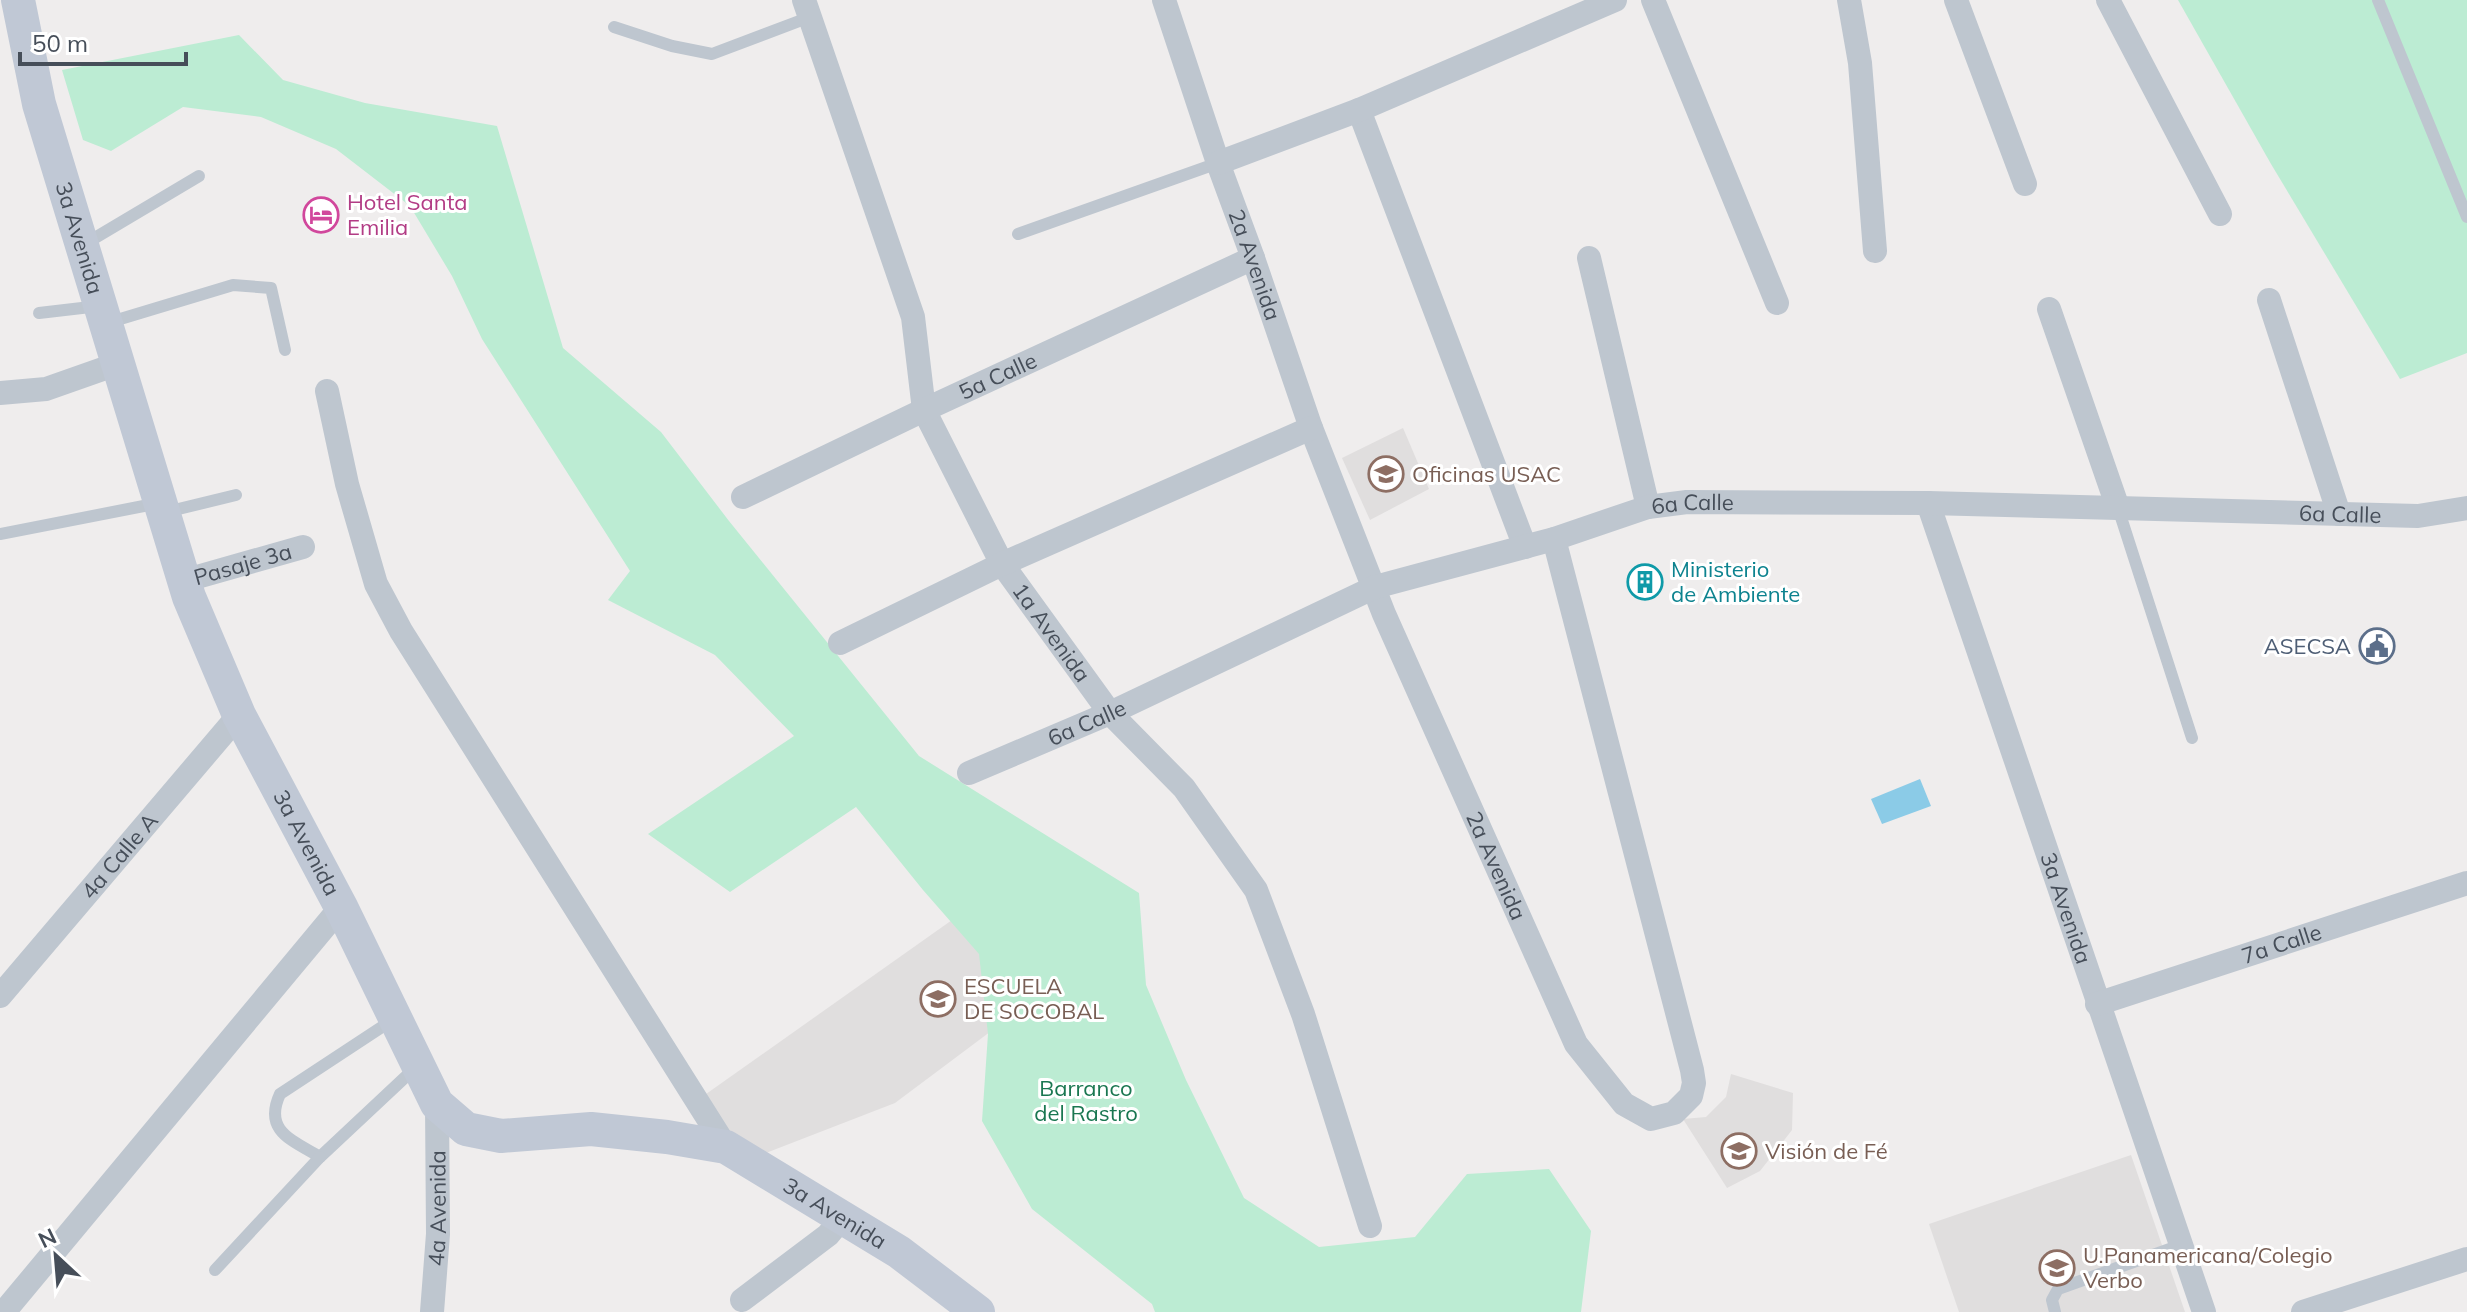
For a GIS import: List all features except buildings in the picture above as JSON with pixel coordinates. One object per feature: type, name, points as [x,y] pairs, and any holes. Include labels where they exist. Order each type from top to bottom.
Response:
[{"type":"main road","name":"3a Avenida","points":[[18,0],[39,104],[183,581],[239,715],[397,1017],[437,1104],[466,1129],[501,1136],[591,1129],[726,1147],[899,1252],[978,1312]]},
{"type":"street","name":"2a Avenida","points":[[1164,0],[1311,428],[1384,614],[1477,826],[1576,1044],[1624,1104],[1651,1119],[1662,1118],[1674,1113],[1691,1096],[1694,1083],[1692,1070],[1554,539]]},
{"type":"street","points":[[1218,163],[1359,110],[1615,0]]},
{"type":"street","points":[[1653,0],[1777,303]]},
{"type":"street","points":[[1849,0],[1860,63],[1875,251]]},
{"type":"street","points":[[1956,0],[2025,184]]},
{"type":"street","points":[[2108,0],[2220,214]]},
{"type":"street","name":"1a Avenida","points":[[807,8],[913,317],[924,410],[1002,564],[1110,713],[1184,788],[1256,890],[1303,1014],[1370,1226]]},
{"type":"street","points":[[1359,110],[1525,547]]},
{"type":"street","name":"5a Calle","points":[[743,497],[1253,258]]},
{"type":"street","points":[[1589,258],[1648,507]]},
{"type":"street","points":[[2269,300],[2339,514]]},
{"type":"street","points":[[2049,309],[2118,508]]},
{"type":"street","points":[[0,393],[46,389],[117,364]]},
{"type":"street","points":[[327,391],[347,484],[376,584],[401,631],[726,1147]]},
{"type":"street","points":[[840,643],[1002,564],[1311,428]]},
{"type":"street","name":"6a Calle","points":[[969,773],[1110,713],[1375,587],[1554,539],[1648,507],[1687,502],[1928,503],[2418,516],[2467,508]]},
{"type":"street","name":"3a Avenida","points":[[1928,503],[2204,1312]]},
{"type":"street","name":"Pasaje 3a","points":[[183,581],[303,547]]},
{"type":"street","name":"4a Calle A","points":[[0,996],[239,715]]},
{"type":"street","name":"7a Calle","points":[[2097,1004],[2467,883]]},
{"type":"street","points":[[4,1312],[341,907]]},
{"type":"street","name":"4a Avenida","points":[[432,1312],[438,1234],[437,1104]]},
{"type":"street","points":[[742,1300],[828,1235],[843,1217]]},
{"type":"street","points":[[2303,1312],[2467,1259]]},
{"type":"lane","points":[[2378,0],[2467,217]]},
{"type":"lane","points":[[614,27],[672,46],[712,54],[807,8]]},
{"type":"lane","points":[[1018,234],[1218,163]]},
{"type":"lane","points":[[81,247],[199,176]]},
{"type":"lane","points":[[39,313],[102,315],[233,285],[271,288],[285,350]]},
{"type":"lane","points":[[0,534],[236,495]]},
{"type":"lane","points":[[2118,508],[2192,738]]},
{"type":"lane","points":[[320,1157],[285,1136],[279,1128],[274,1120],[274,1107],[280,1094],[397,1017]]},
{"type":"lane","points":[[215,1270],[320,1157],[419,1065]]},
{"type":"lane","points":[[2055,1312],[2052,1300],[2058,1289],[2181,1245]]},
{"type":"shaded area","name":"Oficinas USAC","points":[[1403,428],[1429,489],[1370,520],[1342,458]]},
{"type":"shaded area","name":"ESCUELA DE SOCOBAL","points":[[1010,879],[1082,963],[895,1103],[748,1160],[699,1099]]},
{"type":"shaded area","name":"Visión de Fé","points":[[1731,1074],[1793,1093],[1792,1130],[1760,1171],[1727,1188],[1683,1119],[1706,1117],[1726,1097]]},
{"type":"shaded area","name":"U.Panamericana/Colegio Verbo","points":[[2131,1155],[2185,1312],[1959,1312],[1929,1224]]},
{"type":"green space","points":[[2178,0],[2467,0],[2467,353],[2400,379],[2271,164]]},
{"type":"green space","name":"Barranco del Rastro","points":[[239,35],[283,80],[365,103],[497,126],[563,348],[661,432],[919,756],[1139,893],[1146,985],[1186,1080],[1244,1198],[1319,1247],[1415,1237],[1467,1174],[1549,1169],[1591,1231],[1581,1312],[1155,1312],[1152,1304],[1032,1209],[982,1121],[988,1034],[979,954],[856,807],[730,892],[648,834],[794,736],[715,655],[608,600],[630,571],[482,339],[452,276],[410,206],[336,149],[261,117],[183,107],[111,151],[83,140],[62,70]]},
{"type":"water","points":[[1920,779],[1931,806],[1882,824],[1871,799]]},
{"type":"place","name":"Hotel Santa Emilia","points":[[321,215]]},
{"type":"place","name":"Oficinas USAC","points":[[1386,474]]},
{"type":"place","name":"Ministerio de Ambiente","points":[[1645,582]]},
{"type":"place","name":"ASECSA","points":[[2377,646]]},
{"type":"place","name":"ESCUELA DE SOCOBAL","points":[[938,999]]},
{"type":"place","name":"Visión de Fé","points":[[1739,1151]]},
{"type":"place","name":"U.Panamericana/Colegio Verbo","points":[[2057,1268]]}]
